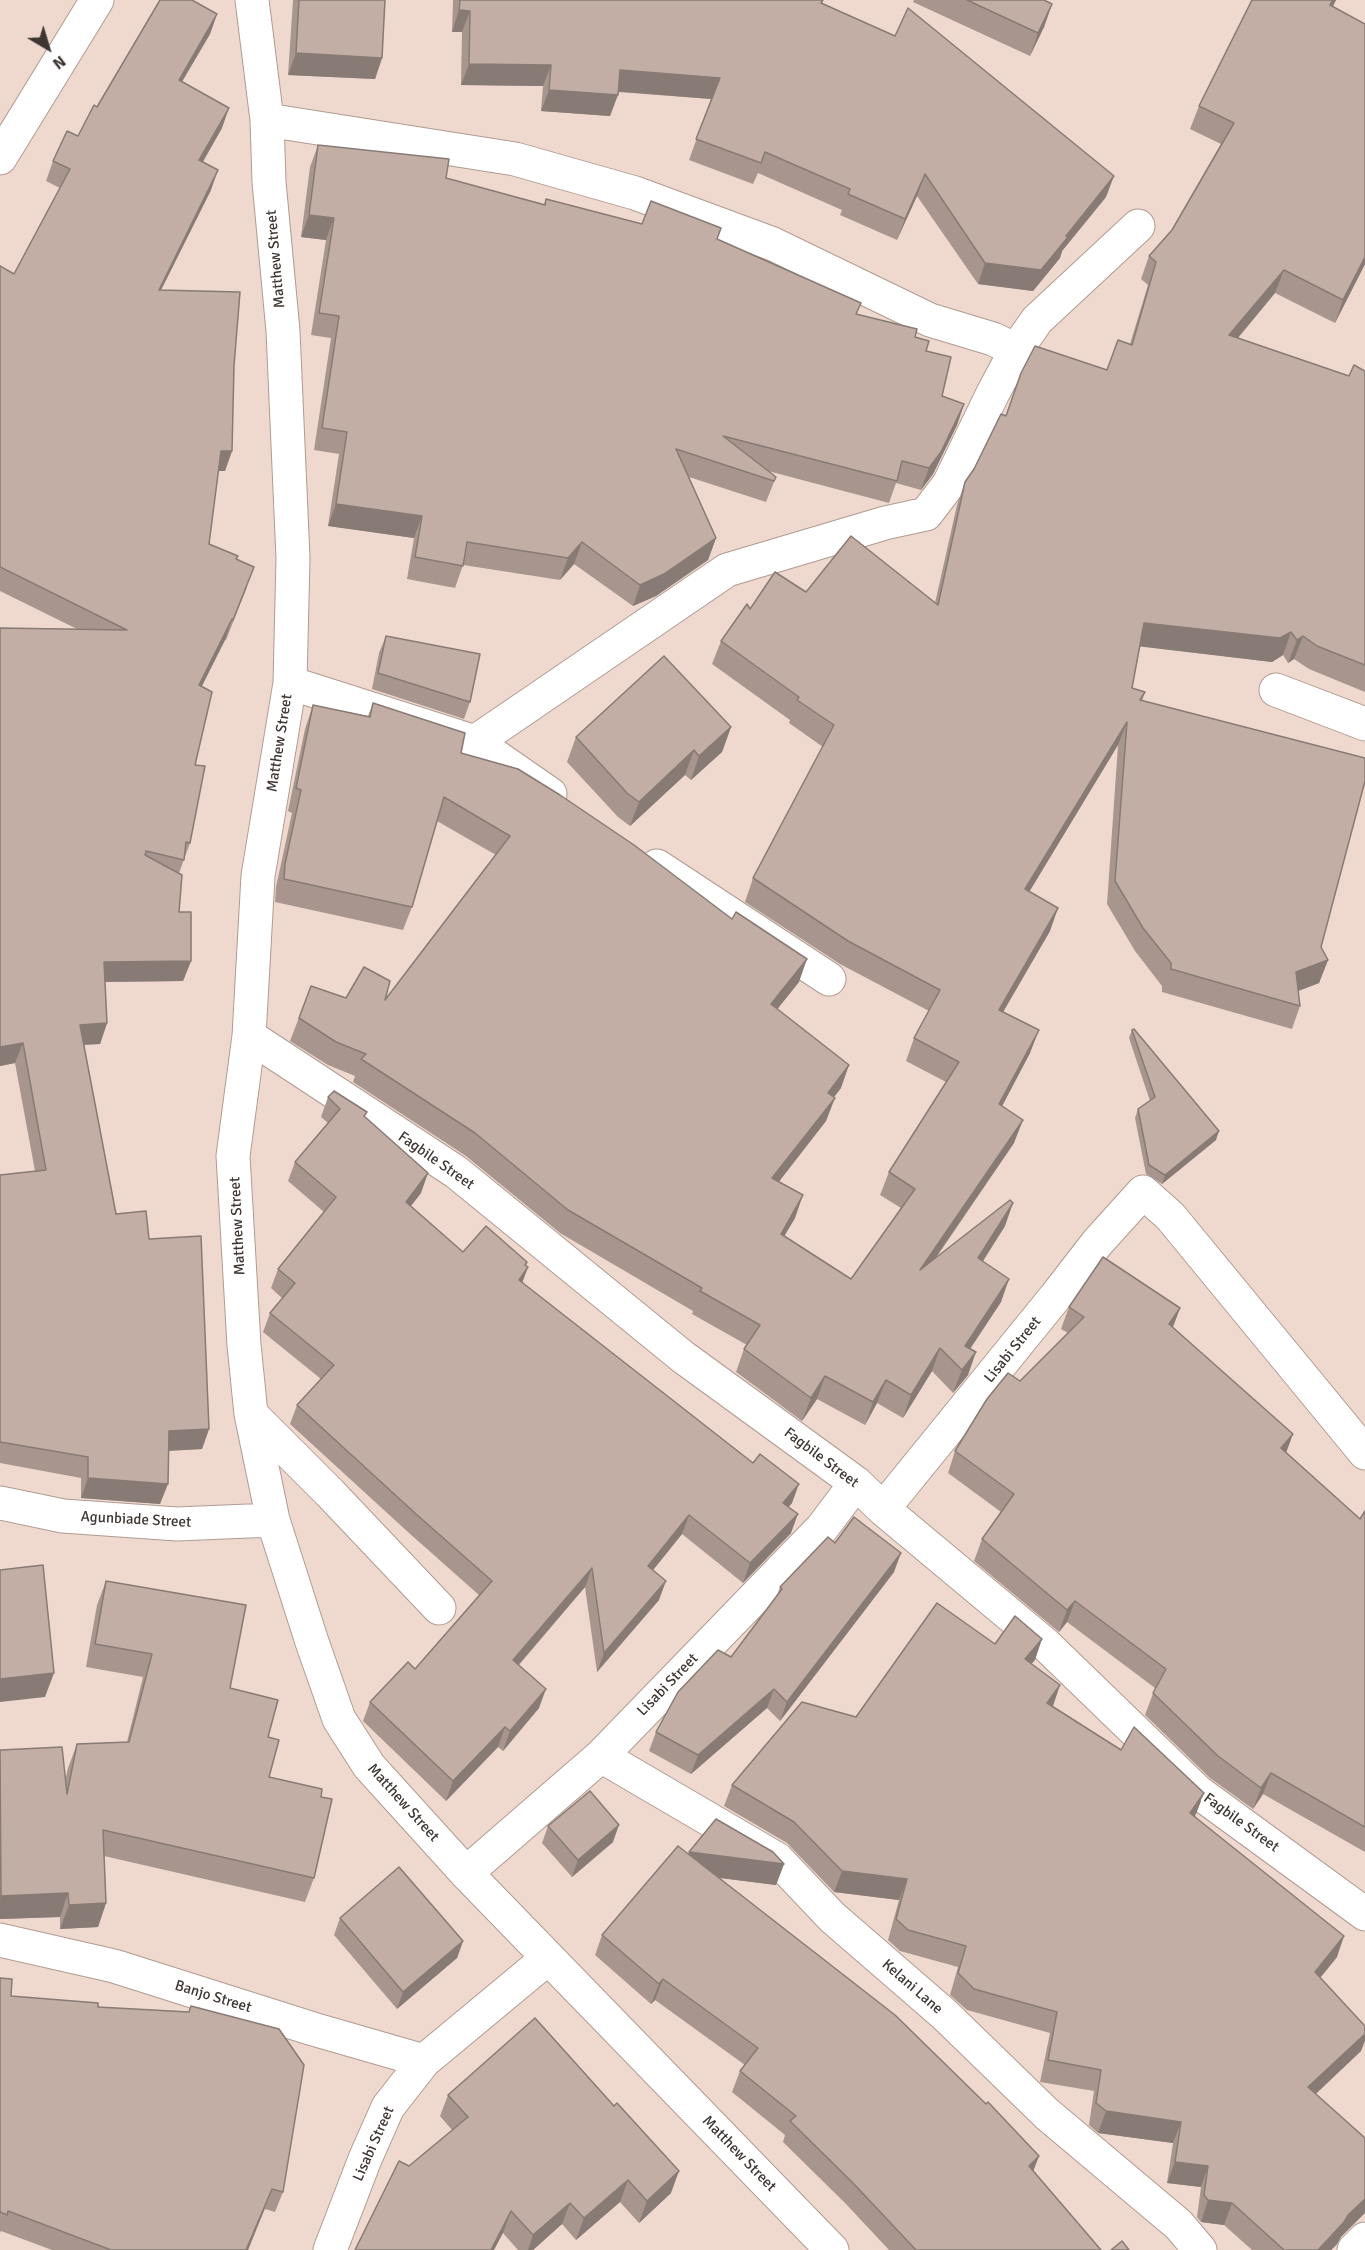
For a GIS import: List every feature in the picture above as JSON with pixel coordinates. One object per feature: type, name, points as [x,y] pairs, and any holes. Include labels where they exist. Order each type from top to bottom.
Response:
[{"type":"street","points":[[0,159],[97,0]]},
{"type":"street","name":"Matthew Street","points":[[252,0],[267,120],[269,182],[283,331],[292,546],[290,683],[258,876],[249,1036],[233,1156],[244,1345],[251,1414],[273,1520],[339,1719],[369,1766],[466,1873],[832,2250]]},
{"type":"street","points":[[267,120],[515,159],[634,193],[773,244],[930,320],[993,339],[1016,350]]},
{"type":"street","points":[[475,742],[727,570],[885,523],[926,514],[949,484],[1016,350],[1037,320],[1138,226]]},
{"type":"street","points":[[290,683],[475,742],[571,808]]},
{"type":"street","points":[[1276,690],[1365,724]]},
{"type":"street","points":[[629,848],[829,979]]},
{"type":"street","name":"Fagbile Street","points":[[249,1036],[456,1172],[683,1357],[856,1483],[883,1509],[1046,1645],[1198,1792],[1365,1914]]},
{"type":"street","name":"Lisabi Street","points":[[883,1509],[1097,1243],[1143,1192],[1170,1216],[1365,1453]]},
{"type":"street","points":[[251,1414],[440,1608]]},
{"type":"street","name":"Lisabi Street","points":[[466,1873],[601,1756],[822,1528],[856,1483]]},
{"type":"street","name":"Agunbiade Street","points":[[0,1503],[63,1516],[177,1524],[273,1520]]},
{"type":"street","name":"Kelani Lane","points":[[601,1756],[777,1859],[832,1917],[944,2014],[1047,2114],[1179,2225],[1200,2250]]},
{"type":"street","name":"Banjo Street","points":[[0,1940],[114,1966],[313,2029],[424,2061]]},
{"type":"street","name":"Lisabi Street","points":[[330,2250],[388,2107],[424,2061],[548,1958]]},
{"type":"street","points":[[1354,2250],[1365,2239]]},
{"type":"building","points":[[160,0],[192,0],[217,14],[179,80],[229,108],[199,160],[218,170],[159,290],[240,292],[234,366],[232,451],[221,451],[209,544],[238,556],[236,559],[254,567],[233,620],[199,685],[212,692],[195,765],[205,766],[190,843],[186,842],[184,860],[146,851],[145,855],[182,875],[179,912],[191,912],[191,961],[104,962],[107,1023],[80,1025],[116,1214],[146,1211],[149,1239],[201,1236],[209,1429],[169,1431],[168,1484],[88,1478],[88,1457],[0,1442],[0,1175],[46,1170],[23,1043],[0,1047],[0,628],[127,630],[0,567],[0,266],[14,274],[70,169],[53,161],[67,131],[78,136],[94,105],[97,107]]},
{"type":"building","points":[[299,0],[385,0],[382,58],[296,53]]},
{"type":"building","points":[[460,0],[823,0],[821,3],[895,36],[908,8],[1114,176],[1041,270],[985,263],[925,174],[905,219],[848,194],[850,189],[765,152],[761,163],[696,139],[720,78],[620,70],[618,95],[549,90],[551,65],[469,64],[470,11],[459,10]]},
{"type":"building","points":[[967,0],[1044,0],[1052,4],[1038,33]]},
{"type":"building","points":[[1252,0],[1333,0],[1330,5],[1365,24],[1365,257],[1343,300],[1284,270],[1229,335],[1349,376],[1354,365],[1365,371],[1365,665],[1317,646],[1303,636],[1297,640],[1291,632],[1280,638],[1144,623],[1132,688],[1145,692],[1140,700],[1365,758],[1365,781],[1321,947],[1328,960],[1296,972],[1300,1006],[1171,969],[1171,963],[1143,928],[1115,881],[1127,722],[1025,889],[1058,908],[999,1010],[1039,1030],[999,1104],[1023,1120],[920,1270],[1010,1200],[1013,1203],[978,1258],[1009,1279],[965,1346],[976,1352],[962,1370],[940,1348],[911,1395],[886,1380],[873,1402],[825,1376],[811,1398],[744,1349],[760,1325],[700,1291],[702,1288],[568,1210],[475,1133],[361,1059],[366,1054],[336,1042],[299,1018],[311,986],[346,998],[364,967],[390,981],[385,1000],[510,836],[444,797],[412,907],[284,879],[285,864],[301,790],[296,788],[313,705],[370,717],[373,703],[465,733],[461,753],[518,769],[634,845],[732,919],[736,912],[807,959],[771,1004],[849,1065],[828,1093],[835,1098],[772,1178],[803,1195],[781,1234],[851,1279],[915,1189],[889,1172],[959,1062],[914,1038],[940,990],[848,941],[753,878],[834,725],[797,700],[799,697],[721,641],[747,604],[750,609],[775,572],[806,592],[851,536],[938,605],[965,482],[974,469],[1001,414],[1006,416],[1021,373],[1035,346],[1107,370],[1118,340],[1132,345],[1156,262],[1149,256],[1172,230],[1234,123],[1199,106]]},
{"type":"building","points":[[318,145],[449,159],[446,178],[545,205],[546,199],[642,224],[651,201],[721,228],[717,239],[861,303],[856,314],[917,329],[915,337],[929,341],[926,351],[951,357],[942,396],[964,404],[941,452],[929,468],[902,461],[897,481],[723,436],[776,477],[774,481],[676,449],[716,538],[664,574],[640,585],[582,542],[568,558],[467,542],[463,566],[415,557],[422,516],[336,504],[347,432],[322,428],[339,316],[319,313],[334,218],[309,215]]},
{"type":"building","points":[[386,636],[480,654],[470,702],[378,673]]},
{"type":"building","points":[[664,656],[731,727],[699,756],[694,750],[639,802],[627,793],[576,737]]},
{"type":"building","points":[[1134,1029],[1219,1131],[1165,1175],[1149,1165],[1138,1109],[1155,1097],[1132,1030]]},
{"type":"building","points":[[334,1091],[367,1112],[364,1116],[428,1173],[406,1202],[463,1252],[486,1226],[527,1262],[525,1265],[528,1267],[519,1280],[753,1463],[760,1454],[799,1484],[783,1503],[798,1514],[750,1563],[689,1515],[648,1566],[666,1581],[604,1653],[592,1568],[513,1660],[546,1689],[510,1731],[505,1727],[453,1781],[370,1702],[408,1662],[415,1669],[492,1581],[297,1405],[334,1365],[270,1313],[295,1283],[278,1269],[336,1197],[295,1162],[340,1109],[328,1097]]},
{"type":"building","points":[[1103,1257],[1180,1308],[1169,1324],[1293,1434],[1281,1448],[1360,1519],[1365,1511],[1365,1827],[1271,1773],[1261,1788],[1218,1756],[1153,1693],[1166,1669],[1075,1601],[1067,1610],[982,1539],[1014,1494],[955,1451],[987,1399],[1008,1373],[1020,1381],[1084,1317],[1069,1307]]},
{"type":"building","points":[[854,1517],[901,1553],[787,1702],[774,1689],[698,1755],[656,1732],[678,1692],[718,1650],[731,1657],[782,1589],[780,1587],[828,1537],[835,1543]]},
{"type":"building","points":[[43,1565],[54,1673],[0,1679],[0,1570]]},
{"type":"building","points":[[106,1581],[246,1605],[230,1688],[278,1700],[268,1737],[279,1740],[269,1777],[322,1789],[321,1797],[332,1799],[314,1878],[103,1830],[106,1903],[69,1905],[68,1893],[1,1896],[0,1750],[62,1747],[67,1794],[77,1744],[129,1742],[152,1654],[95,1644]]},
{"type":"building","points":[[937,1603],[995,1644],[1015,1616],[1042,1639],[1025,1659],[1060,1685],[1047,1703],[1121,1750],[1134,1727],[1204,1793],[1190,1813],[1344,1936],[1315,1972],[1365,2026],[1365,2034],[1308,2087],[1365,2138],[1365,2199],[1318,2250],[1284,2250],[1232,2203],[1208,2200],[1204,2195],[1208,2166],[1175,2162],[1181,2122],[1106,2111],[1096,2103],[1101,2070],[1048,2060],[1057,2012],[974,1989],[958,1973],[966,1946],[908,1930],[896,1919],[907,1879],[842,1871],[794,1822],[732,1785],[802,1702],[856,1717]]},
{"type":"building","points":[[590,1791],[619,1825],[578,1860],[548,1826]]},
{"type":"building","points":[[716,1819],[773,1852],[784,1864],[689,1852]]},
{"type":"building","points":[[678,1846],[895,2015],[986,2104],[988,2102],[1039,2156],[1029,2166],[1101,2250],[916,2250],[790,2121],[796,2116],[740,2071],[758,2048],[663,1979],[659,1984],[602,1935]]},
{"type":"building","points":[[399,1867],[463,1941],[403,1992],[340,1918]]},
{"type":"building","points":[[0,1978],[12,1979],[11,1996],[98,2003],[98,2007],[189,2012],[191,2006],[279,2029],[304,2065],[283,2192],[272,2189],[246,2250],[111,2250],[8,2211],[7,2215],[0,2212]]},
{"type":"building","points":[[535,2018],[614,2106],[617,2103],[679,2171],[647,2201],[628,2180],[584,2218],[570,2203],[533,2235],[511,2211],[491,2250],[355,2250],[399,2161],[409,2166],[468,2117],[448,2095]]},
{"type":"building","points":[[1122,2241],[1129,2250],[1111,2250]]}]
